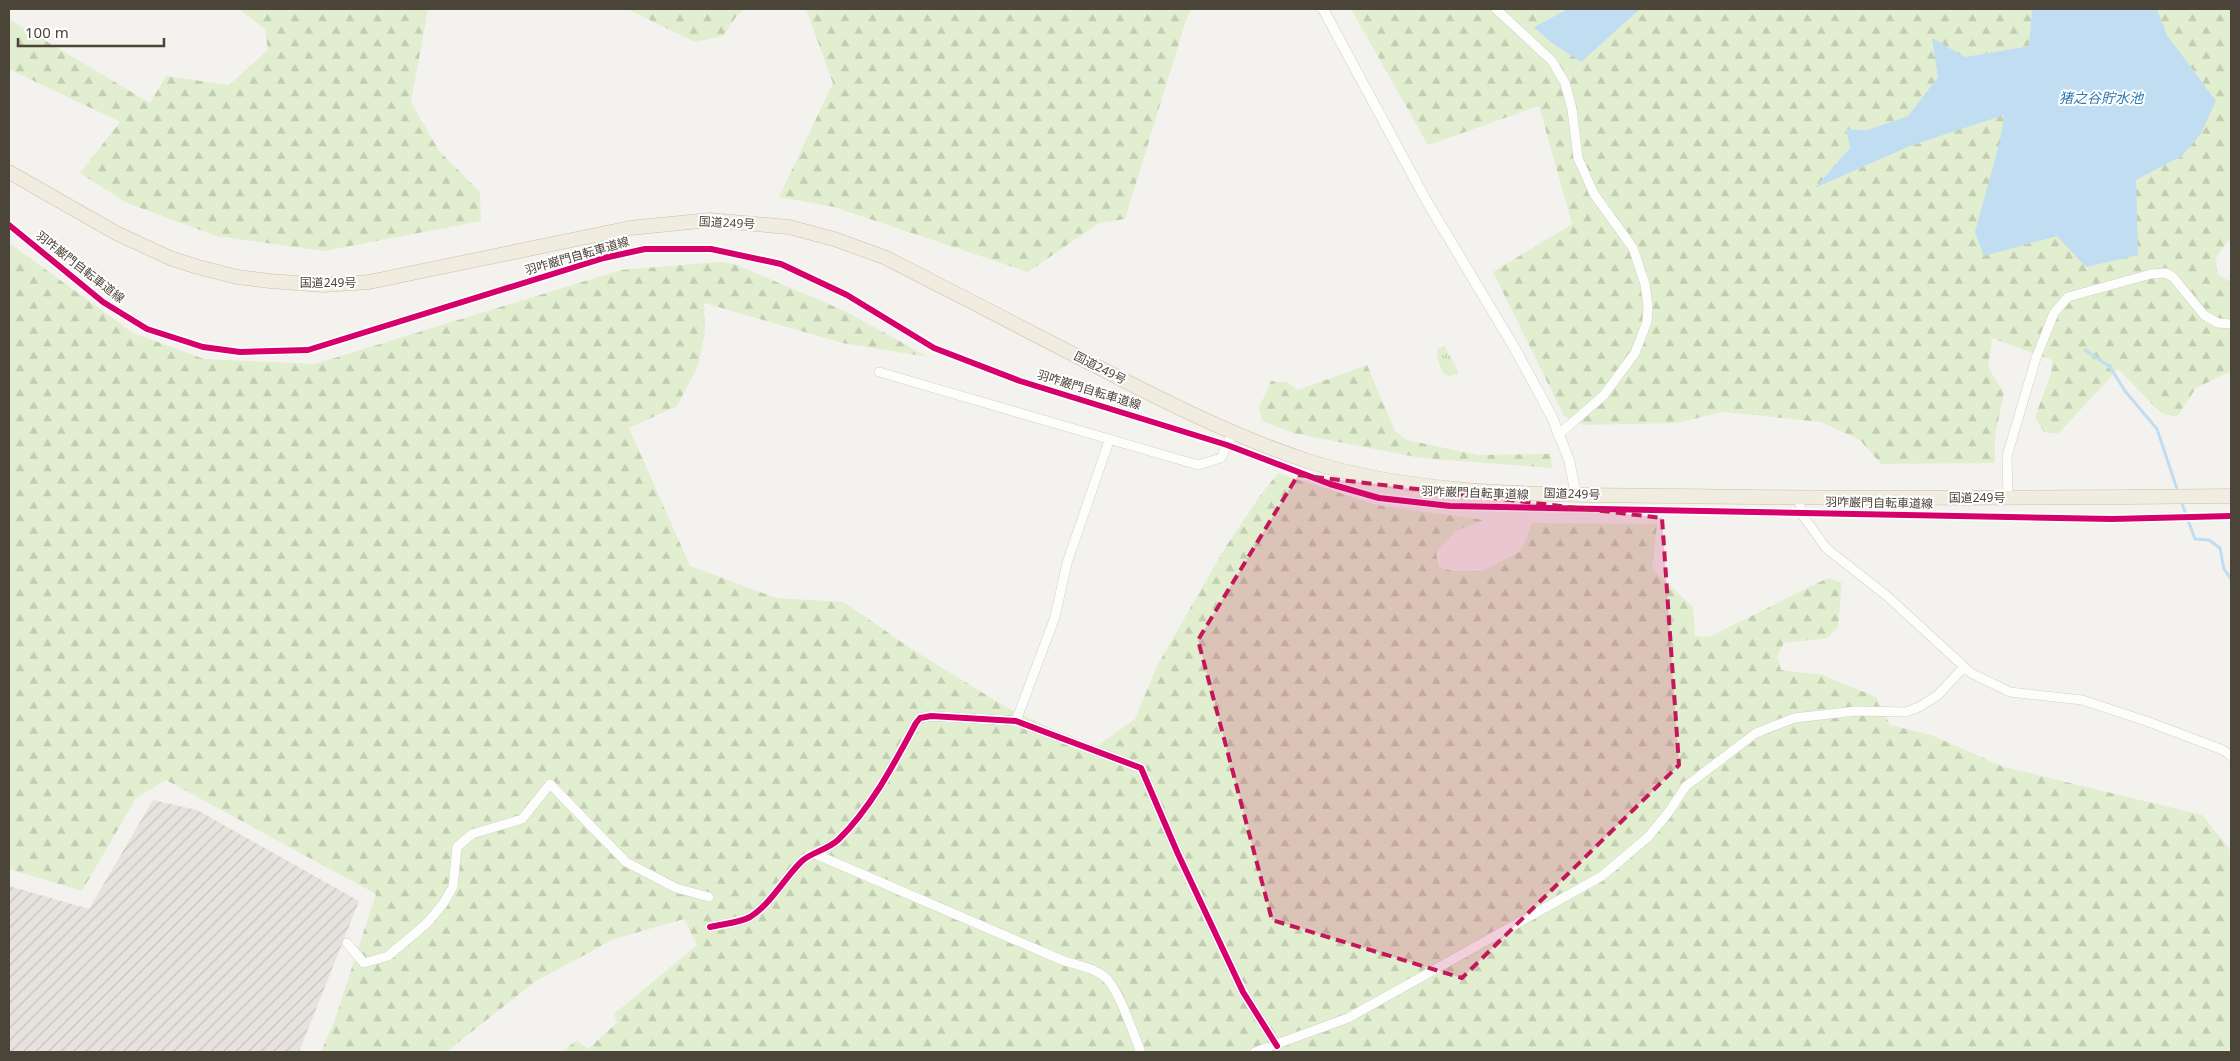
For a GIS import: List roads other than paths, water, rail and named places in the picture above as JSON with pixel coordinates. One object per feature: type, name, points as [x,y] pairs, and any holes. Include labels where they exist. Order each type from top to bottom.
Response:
[{"type":"highway","name":"国道249号","points":[[9,172],[116,233],[170,258],[198,268],[236,277],[302,284],[349,284],[390,279],[630,228],[710,220],[789,227],[834,239],[884,257],[1178,408],[1233,432],[1308,461],[1380,479],[1426,486],[1576,494],[1799,498],[2228,496]]},
{"type":"street","points":[[1323,9],[1426,200],[1514,347],[1552,417],[1569,460],[1576,494]]},
{"type":"street","points":[[1496,9],[1552,61],[1565,83],[1572,109],[1578,158],[1594,194],[1633,248],[1645,284],[1648,306],[1647,322],[1635,354],[1604,395],[1558,435]]},
{"type":"street","points":[[2008,498],[2007,456],[2036,358],[2054,313],[2068,297],[2151,274],[2166,274],[2173,277],[2204,315],[2218,323],[2231,324]]},
{"type":"street","points":[[879,372],[1084,431],[1109,441],[1198,465],[1220,458],[1233,432]]},
{"type":"street","points":[[1016,721],[1055,617],[1067,563],[1109,441]]},
{"type":"street","points":[[1799,498],[1801,513],[1826,548],[1887,596],[1964,667],[1982,679],[2010,692],[2082,700],[2146,721],[2223,750],[2231,756]]},
{"type":"street","points":[[1255,1052],[1277,1046],[1348,1018],[1602,876],[1648,837],[1668,813],[1686,786],[1756,733],[1794,718],[1856,711],[1906,712],[1919,707],[1938,695],[1964,667]]},
{"type":"street","points":[[710,927],[749,917],[761,908],[803,859],[838,840],[864,809],[890,770],[920,718],[932,716],[1016,721],[1141,768],[1181,862],[1242,992],[1277,1046]]},
{"type":"street","points":[[347,942],[364,963],[388,956],[426,924],[443,904],[453,887],[457,847],[472,834],[522,819],[550,784],[626,862],[676,888],[709,897]]},
{"type":"street","points":[[815,854],[1064,961],[1094,970],[1107,978],[1115,991],[1141,1052]]},
{"type":"water","points":[[1568,9],[1640,9],[1581,62],[1552,43],[1534,27]]},
{"type":"water","name":"猪之谷貯水池","points":[[2032,9],[2157,9],[2167,35],[2216,101],[2200,135],[2182,156],[2136,180],[2138,255],[2086,267],[2057,236],[1984,256],[1975,232],[2000,141],[2004,115],[1910,146],[1815,188],[1850,148],[1846,129],[1868,130],[1908,116],[1938,77],[1932,38],[1965,57],[2029,46]]},
{"type":"waterway","points":[[2085,350],[2110,367],[2125,391],[2157,429],[2178,492]]},
{"type":"waterway","points":[[2181,501],[2195,539],[2209,540],[2220,548],[2224,569],[2231,579]]}]
